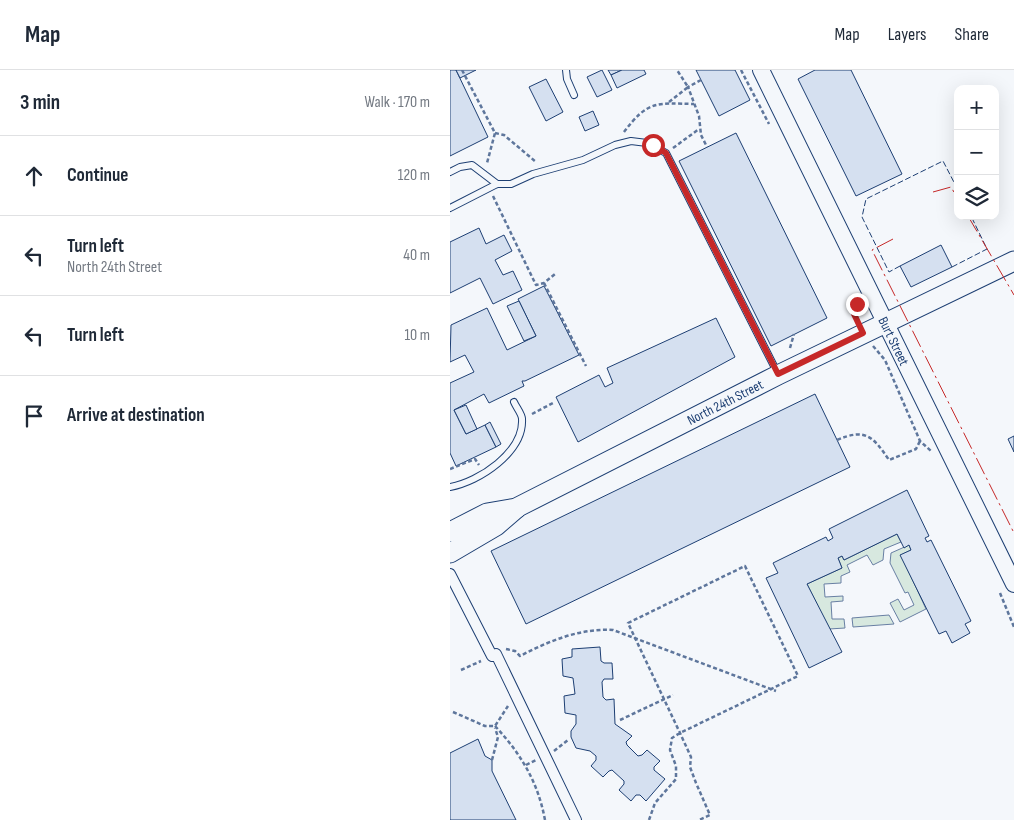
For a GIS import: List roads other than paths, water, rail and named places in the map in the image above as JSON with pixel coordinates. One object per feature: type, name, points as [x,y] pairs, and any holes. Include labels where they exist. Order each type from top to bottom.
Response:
[{"type":"main road","name":"North 24th Street","points":[[450,553],[496,526],[518,507],[778,374],[1014,261]]},
{"type":"main road","name":"North 24th Street","points":[[450,532],[487,513],[518,507]]},
{"type":"street","name":"Burt Street","points":[[761,70],[1014,584]]},
{"type":"street","points":[[450,574],[517,698],[576,820]]},
{"type":"lane","points":[[566,70],[567,79],[574,94]]},
{"type":"lane","points":[[450,208],[497,184],[511,184],[544,170],[583,160],[615,145],[631,141],[647,143],[666,153],[778,374]]},
{"type":"lane","points":[[450,172],[460,167],[472,165],[497,184]]},
{"type":"lane","points":[[450,487],[469,482],[483,475],[517,443],[522,419],[514,402]]}]
